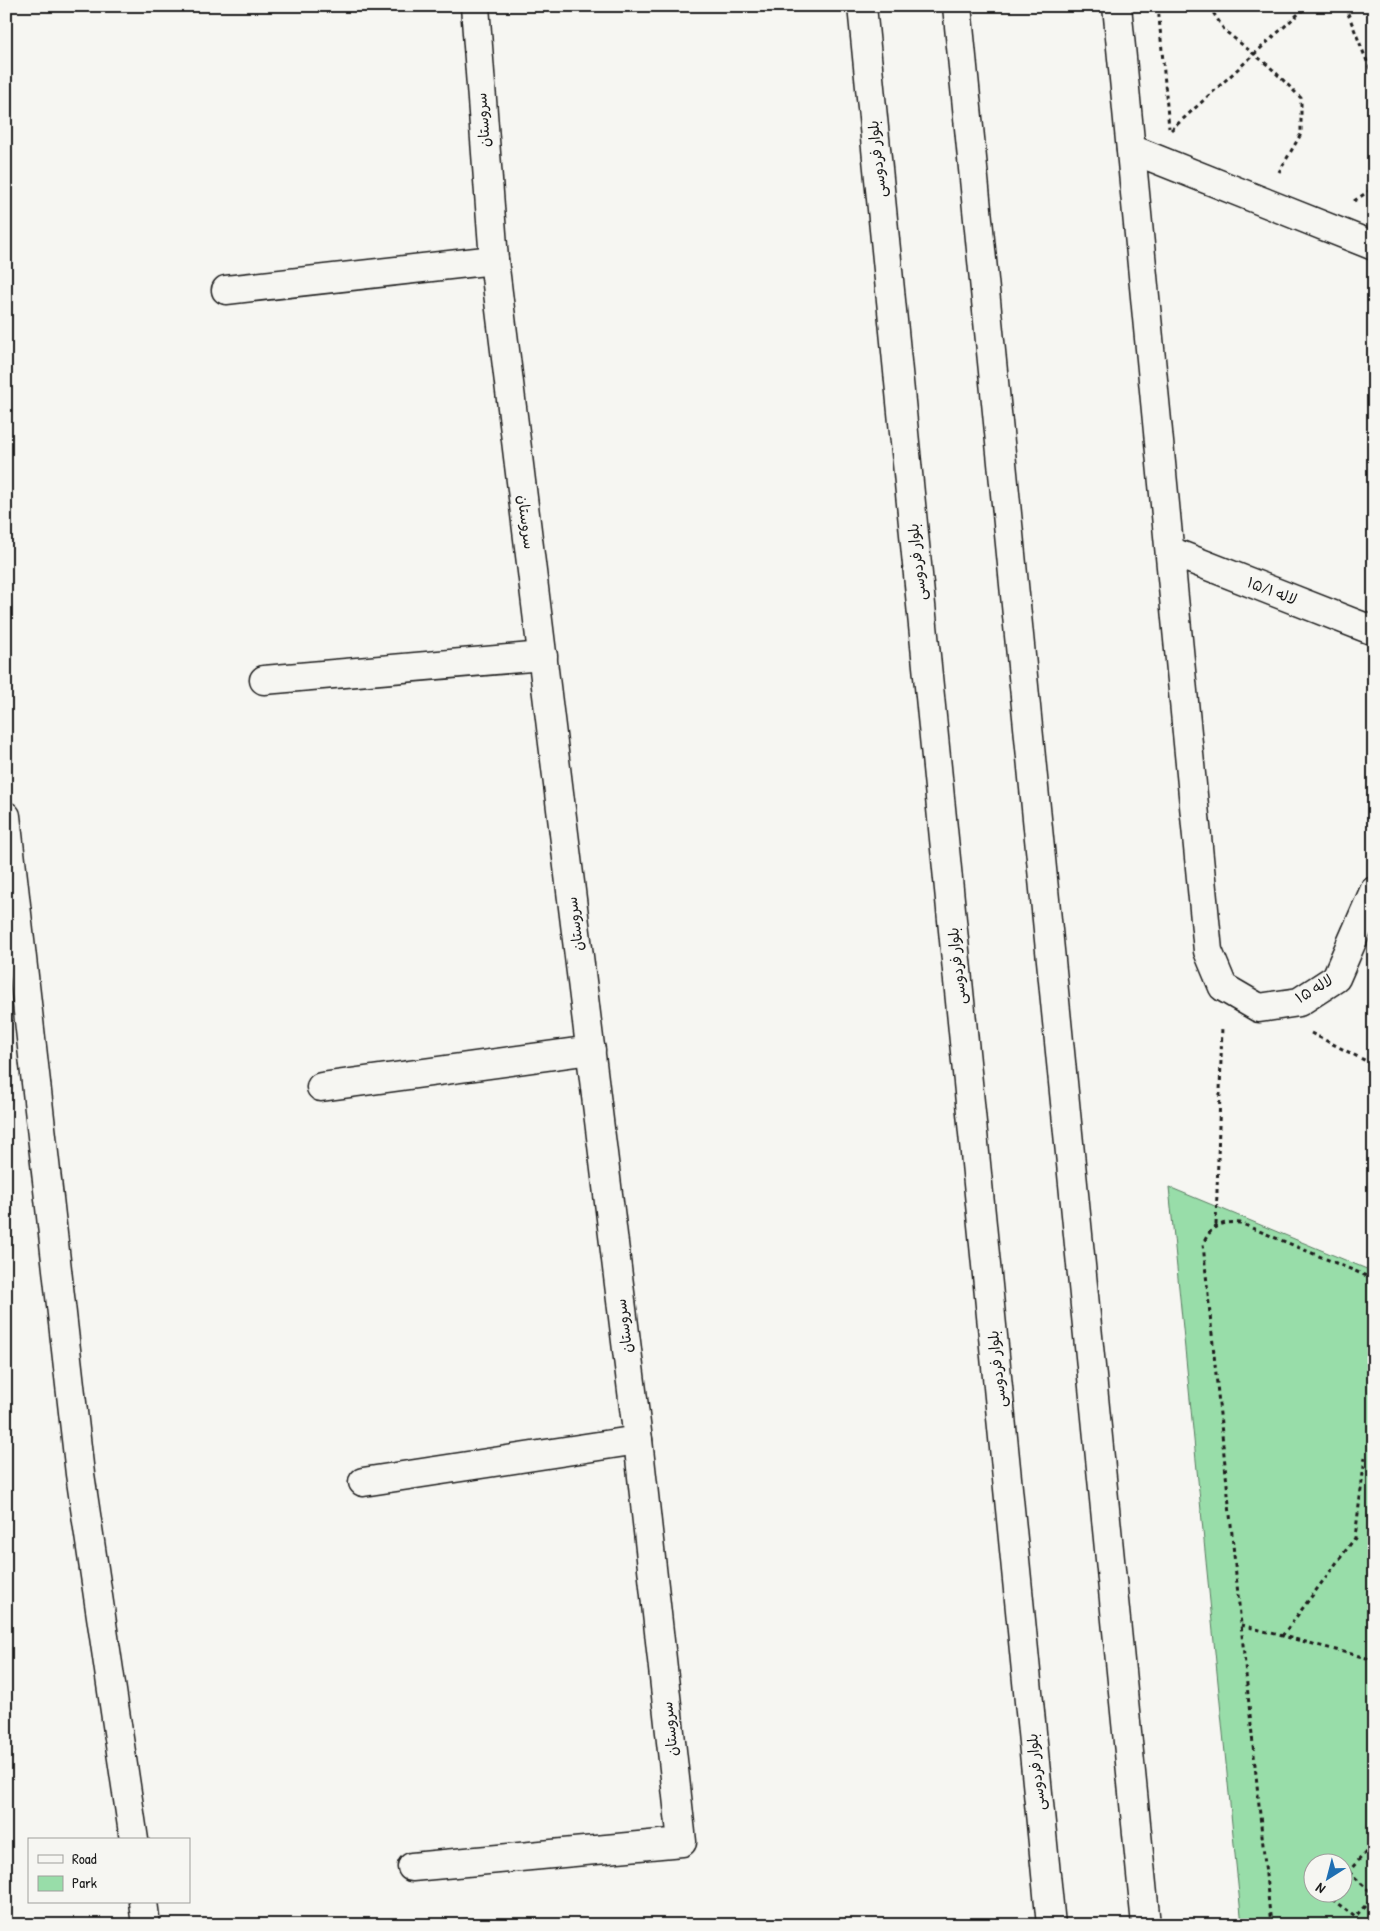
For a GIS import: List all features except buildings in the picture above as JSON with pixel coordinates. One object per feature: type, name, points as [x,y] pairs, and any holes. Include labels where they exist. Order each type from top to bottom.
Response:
[{"type":"street","name":"سروستان","points":[[412,1867],[682,1842],[638,1440],[494,260],[475,6]]},
{"type":"street","name":"بلوار فردوسی","points":[[862,6],[1051,1925]]},
{"type":"street","points":[[956,6],[1146,1925]]},
{"type":"street","points":[[1118,6],[1208,951],[1223,987],[1259,1008]]},
{"type":"street","points":[[1130,139],[1374,246]]},
{"type":"street","points":[[226,290],[494,260]]},
{"type":"street","name":"لاله ۱۵/۱","points":[[1170,551],[1374,631]]},
{"type":"street","points":[[264,680],[543,656]]},
{"type":"street","points":[[6,816],[80,1474],[134,1838]]},
{"type":"street","name":"لاله ۱۵","points":[[1259,1008],[1299,1002],[1336,978],[1374,891]]},
{"type":"street","points":[[321,1087],[591,1050]]},
{"type":"street","points":[[363,1482],[638,1440]]},
{"type":"street","points":[[143,1904],[146,1925]]},
{"type":"path","points":[[1158,6],[1169,132]]},
{"type":"path","points":[[1209,6],[1225,31],[1255,55],[1301,98],[1302,134],[1277,177]]},
{"type":"path","points":[[1130,139],[1169,132],[1307,6]]},
{"type":"path","points":[[1345,6],[1374,78]]},
{"type":"path","points":[[1169,132],[1178,136]]},
{"type":"path","points":[[1353,201],[1369,191],[1374,192]]},
{"type":"path","points":[[1216,1225],[1223,987]]},
{"type":"path","points":[[1259,1008],[1374,1065]]},
{"type":"path","points":[[1271,1925],[1203,1244],[1208,1233],[1216,1225],[1228,1221],[1240,1223],[1374,1279]]},
{"type":"path","points":[[1282,1636],[1355,1538],[1365,1457]]},
{"type":"path","points":[[1241,1625],[1374,1660]]},
{"type":"path","points":[[1352,1869],[1374,1843]]},
{"type":"path","points":[[1338,1904],[1355,1918],[1374,1896],[1352,1875]]},
{"type":"green space","points":[[1169,1187],[1374,1272],[1374,1925],[1242,1925]]}]
